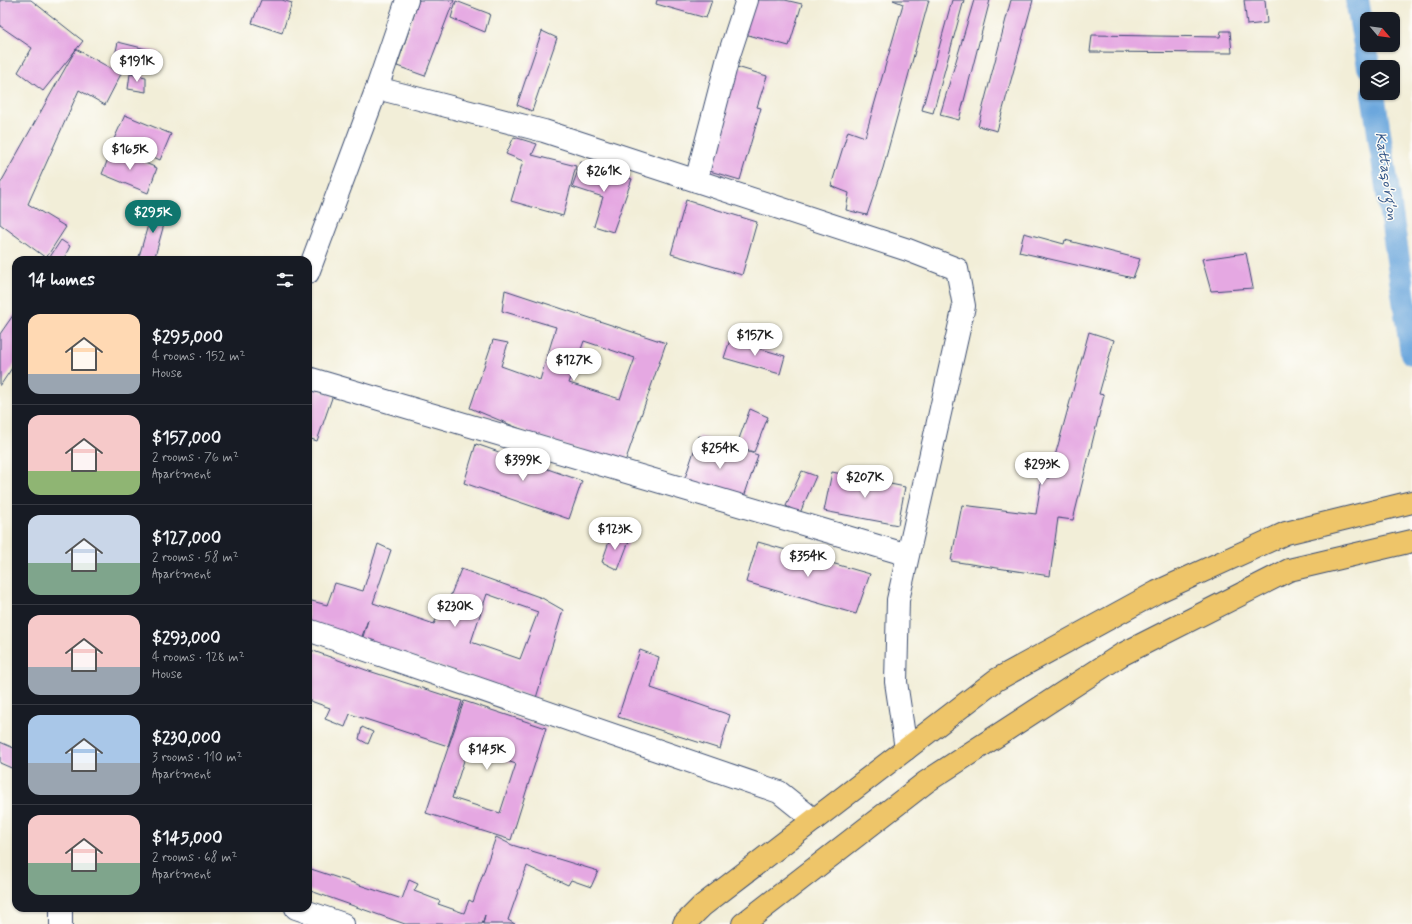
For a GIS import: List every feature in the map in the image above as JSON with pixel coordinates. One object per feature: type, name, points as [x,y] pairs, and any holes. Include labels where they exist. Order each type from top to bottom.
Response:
[{"type":"highway","points":[[684,924],[702,906],[996,680],[1157,592],[1286,533],[1412,502]]},
{"type":"highway","points":[[743,924],[926,782],[1114,659],[1289,570],[1412,541]]},
{"type":"street","points":[[312,262],[377,88],[407,0]]},
{"type":"street","points":[[696,181],[728,58],[747,0]]},
{"type":"street","points":[[377,88],[544,132],[908,250],[957,269],[964,306],[898,600],[896,682],[906,749]]},
{"type":"street","points":[[312,379],[908,555]]},
{"type":"street","points":[[312,631],[779,792],[814,820]]},
{"type":"street","points":[[61,912],[61,924]]},
{"type":"street","points":[[308,912],[343,924]]},
{"type":"building","points":[[0,0],[31,0],[83,41],[43,91],[18,72],[32,48],[0,26]]},
{"type":"building","points":[[261,0],[282,0],[292,3],[282,33],[252,23]]},
{"type":"building","points":[[419,0],[454,0],[425,76],[397,66]]},
{"type":"building","points":[[657,0],[712,0],[706,18],[656,4]]},
{"type":"building","points":[[751,0],[785,0],[802,4],[789,46],[741,33]]},
{"type":"building","points":[[893,0],[929,0],[883,168],[867,215],[846,210],[849,193],[831,186],[848,131],[865,137],[903,4]]},
{"type":"building","points":[[952,0],[964,0],[933,113],[922,110]]},
{"type":"building","points":[[974,0],[990,0],[959,120],[940,115]]},
{"type":"building","points":[[1011,0],[1033,0],[997,131],[978,126]]},
{"type":"building","points":[[1244,0],[1265,0],[1267,23],[1247,25]]},
{"type":"building","points":[[456,1],[490,14],[485,32],[451,18]]},
{"type":"building","points":[[542,31],[557,38],[532,111],[517,105]]},
{"type":"building","points":[[1221,31],[1230,31],[1232,53],[1090,52],[1092,35],[1220,37]]},
{"type":"building","points":[[118,42],[158,52],[156,70],[114,60]]},
{"type":"building","points":[[76,49],[121,74],[105,105],[79,90],[28,204],[66,227],[47,256],[43,256],[0,224],[0,184]]},
{"type":"building","points":[[737,67],[767,76],[757,107],[761,108],[740,180],[703,169]]},
{"type":"building","points":[[130,74],[146,77],[146,92],[128,89]]},
{"type":"building","points":[[125,115],[171,134],[160,160],[114,139]]},
{"type":"building","points":[[514,137],[537,144],[532,155],[576,166],[563,216],[511,201],[523,161],[506,154]]},
{"type":"building","points":[[112,149],[157,168],[148,193],[102,174]]},
{"type":"building","points":[[581,162],[632,179],[613,232],[594,226],[603,197],[572,187]]},
{"type":"building","points":[[686,200],[757,222],[742,275],[671,254]]},
{"type":"building","points":[[154,204],[168,210],[155,256],[139,256]]},
{"type":"building","points":[[1024,233],[1064,244],[1065,240],[1140,259],[1133,278],[1019,252]]},
{"type":"building","points":[[61,240],[70,246],[65,256],[51,256]]},
{"type":"building","points":[[1246,253],[1253,288],[1211,291],[1202,259]]},
{"type":"building","points":[[505,290],[666,343],[624,465],[535,435],[470,408],[493,340],[508,343],[501,366],[540,380],[556,327],[502,311]],"holes":[[[584,341],[635,358],[620,399],[569,383]]]},
{"type":"building","points":[[12,317],[12,368],[0,386],[0,334]]},
{"type":"building","points":[[1089,332],[1114,340],[1099,394],[1104,395],[1073,520],[1058,518],[1050,576],[951,561],[962,505],[1036,514],[1042,477],[1049,478]]},
{"type":"building","points":[[730,340],[785,356],[780,374],[724,358]]},
{"type":"building","points":[[312,388],[333,395],[317,441],[312,439]]},
{"type":"building","points":[[750,409],[768,417],[754,452],[736,447]]},
{"type":"building","points":[[699,436],[758,455],[742,503],[683,484]]},
{"type":"building","points":[[476,444],[582,481],[569,519],[464,483]]},
{"type":"building","points":[[802,471],[816,476],[800,513],[786,506]]},
{"type":"building","points":[[832,472],[905,487],[898,525],[824,511]]},
{"type":"building","points":[[612,533],[629,541],[618,570],[602,562]]},
{"type":"building","points":[[758,542],[870,574],[856,614],[746,582]]},
{"type":"building","points":[[378,544],[391,550],[373,603],[434,624],[443,605],[448,602],[461,569],[542,598],[563,610],[536,698],[362,640],[368,620],[361,639],[312,623],[312,601],[327,605],[335,583],[363,591]],"holes":[[[487,594],[538,612],[520,659],[471,642]]]},
{"type":"building","points":[[312,650],[366,670],[462,701],[448,746],[350,714],[345,727],[325,719],[330,708],[312,701]]},
{"type":"building","points":[[640,650],[659,657],[651,688],[730,715],[720,749],[618,717]]},
{"type":"building","points":[[464,701],[546,728],[511,840],[426,813]],"holes":[[[468,748],[516,764],[500,813],[452,798]]]},
{"type":"building","points":[[362,727],[373,732],[368,744],[359,739]]},
{"type":"building","points":[[0,742],[12,747],[12,768],[0,763]]},
{"type":"building","points":[[496,837],[512,845],[598,871],[591,887],[571,880],[568,885],[527,866],[508,920],[515,924],[483,924],[485,915],[482,924],[405,924],[312,891],[312,869],[402,899],[409,880],[418,884],[414,891],[440,901],[438,904],[464,913],[469,900],[473,902]]},
{"type":"waterway","name":"Kattaqo'rg'on","points":[[1357,0],[1368,60]]},
{"type":"waterway","name":"Kattaqo'rg'on","points":[[1374,100],[1412,353]]}]
